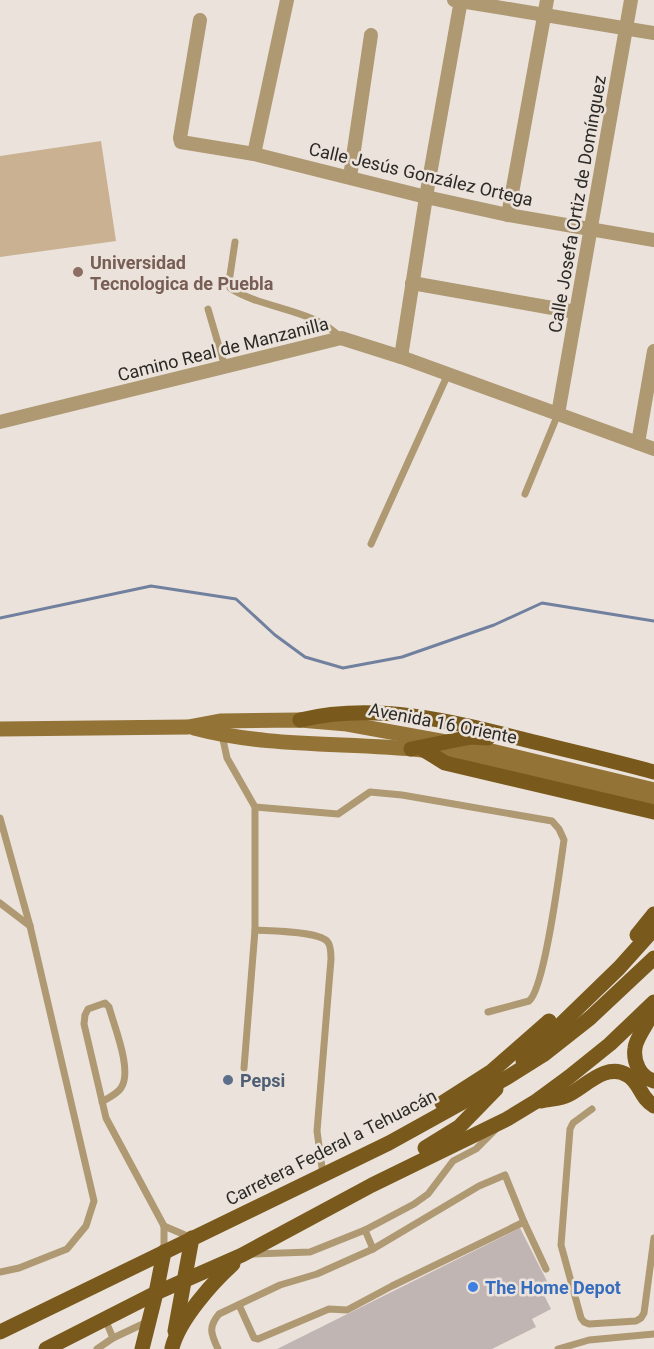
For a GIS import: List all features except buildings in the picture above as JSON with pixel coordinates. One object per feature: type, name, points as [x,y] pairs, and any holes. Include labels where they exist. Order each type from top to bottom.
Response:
[{"type":"main road","points":[[300,720],[345,713],[404,715],[473,727],[654,772]]},
{"type":"main road","name":"Avenida 16 Oriente","points":[[221,728],[300,720],[346,724],[479,748],[654,790]]},
{"type":"main road","name":"Avenida 16 Oriente","points":[[221,728],[303,744],[417,749],[488,762],[654,802]]},
{"type":"main road","points":[[0,729],[221,728]]},
{"type":"main road","points":[[417,749],[471,737],[497,739],[654,779]]},
{"type":"main road","points":[[417,749],[445,763],[654,812]]},
{"type":"main road","points":[[408,1133],[422,1117],[506,1060],[592,981],[654,914]]},
{"type":"main road","points":[[372,1185],[401,1162],[459,1127],[546,1037],[620,968],[654,929]]},
{"type":"main road","name":"Carretera Federal a Tehuacán","points":[[0,1332],[408,1133],[508,1077],[543,1055],[590,1018],[654,958]]},
{"type":"main road","points":[[46,1349],[156,1293],[242,1255],[372,1185],[507,1119],[535,1102],[610,1044],[654,1002]]},
{"type":"main road","points":[[654,1010],[635,1046],[639,1071],[646,1079],[654,1081]]},
{"type":"main road","points":[[535,1102],[568,1096],[601,1075],[616,1071],[627,1074],[637,1083],[645,1101],[654,1106]]},
{"type":"main road","points":[[172,1349],[192,1238]]},
{"type":"main road","points":[[142,1349],[164,1252]]},
{"type":"main road","points":[[172,1349],[182,1327],[202,1298],[242,1255]]},
{"type":"street","points":[[254,154],[287,0]]},
{"type":"street","points":[[400,357],[459,0],[654,33]]},
{"type":"street","points":[[508,215],[547,0]]},
{"type":"street","name":"Calle Josefa Ortiz de Domínguez","points":[[558,414],[631,0]]},
{"type":"street","name":"Calle Jesús González Ortega","points":[[200,20],[181,142],[254,154],[508,215],[590,227],[654,240]]},
{"type":"street","points":[[350,177],[371,35]]},
{"type":"street","points":[[412,283],[575,312]]},
{"type":"street","name":"Camino Real de Manzanilla","points":[[0,422],[341,338],[400,357],[654,449]]},
{"type":"street","points":[[638,443],[654,351]]},
{"type":"lane","points":[[235,242],[230,288],[312,319],[334,331],[341,338]]},
{"type":"lane","points":[[208,309],[225,367]]},
{"type":"lane","points":[[371,544],[447,374]]},
{"type":"lane","points":[[525,494],[558,414]]},
{"type":"lane","points":[[221,728],[227,758],[255,807],[255,930],[244,1068]]},
{"type":"lane","points":[[255,807],[338,814],[370,792],[402,795],[552,821],[564,840],[542,973],[533,998],[529,1001],[488,1012]]},
{"type":"lane","points":[[0,818],[30,926],[94,1200],[86,1226],[67,1249],[18,1268],[0,1272]]},
{"type":"lane","points":[[0,903],[30,926]]},
{"type":"lane","points":[[255,930],[316,936],[326,940],[330,946],[332,959],[317,1131],[322,1175]]},
{"type":"lane","points":[[102,1102],[120,1090],[125,1079],[125,1067],[109,1007],[105,1003],[88,1009],[84,1024],[102,1102],[106,1118],[164,1226],[164,1252]]},
{"type":"lane","points":[[592,1109],[573,1123],[570,1129],[561,1245],[584,1322],[636,1321],[641,1318],[644,1313],[654,1238]]},
{"type":"lane","points":[[242,1255],[310,1252],[365,1230],[428,1194],[453,1161],[476,1149],[507,1119]]},
{"type":"lane","points":[[218,1349],[210,1332],[219,1314],[280,1285],[327,1270],[373,1249],[479,1186],[505,1175],[546,1269]]},
{"type":"lane","points":[[239,1305],[250,1333],[258,1339],[329,1309],[347,1310],[524,1222]]},
{"type":"lane","points":[[164,1226],[192,1238]]},
{"type":"lane","points":[[365,1230],[373,1249]]},
{"type":"lane","points":[[105,1319],[113,1338]]},
{"type":"lane","points":[[97,1349],[113,1338],[149,1321]]},
{"type":"lane","points":[[558,1349],[589,1340],[654,1334]]},
{"type":"shaded area","points":[[101,141],[116,241],[0,257],[0,156]]},
{"type":"waterway","points":[[0,618],[151,586],[236,599],[275,635],[305,657],[343,668],[402,657],[494,625],[542,603],[654,621]]},
{"type":"place","name":"Universidad Tecnologica de Puebla","points":[[78,272]]},
{"type":"place","name":"Pepsi","points":[[228,1080]]},
{"type":"place","name":"The Home Depot","points":[[473,1287]]}]
